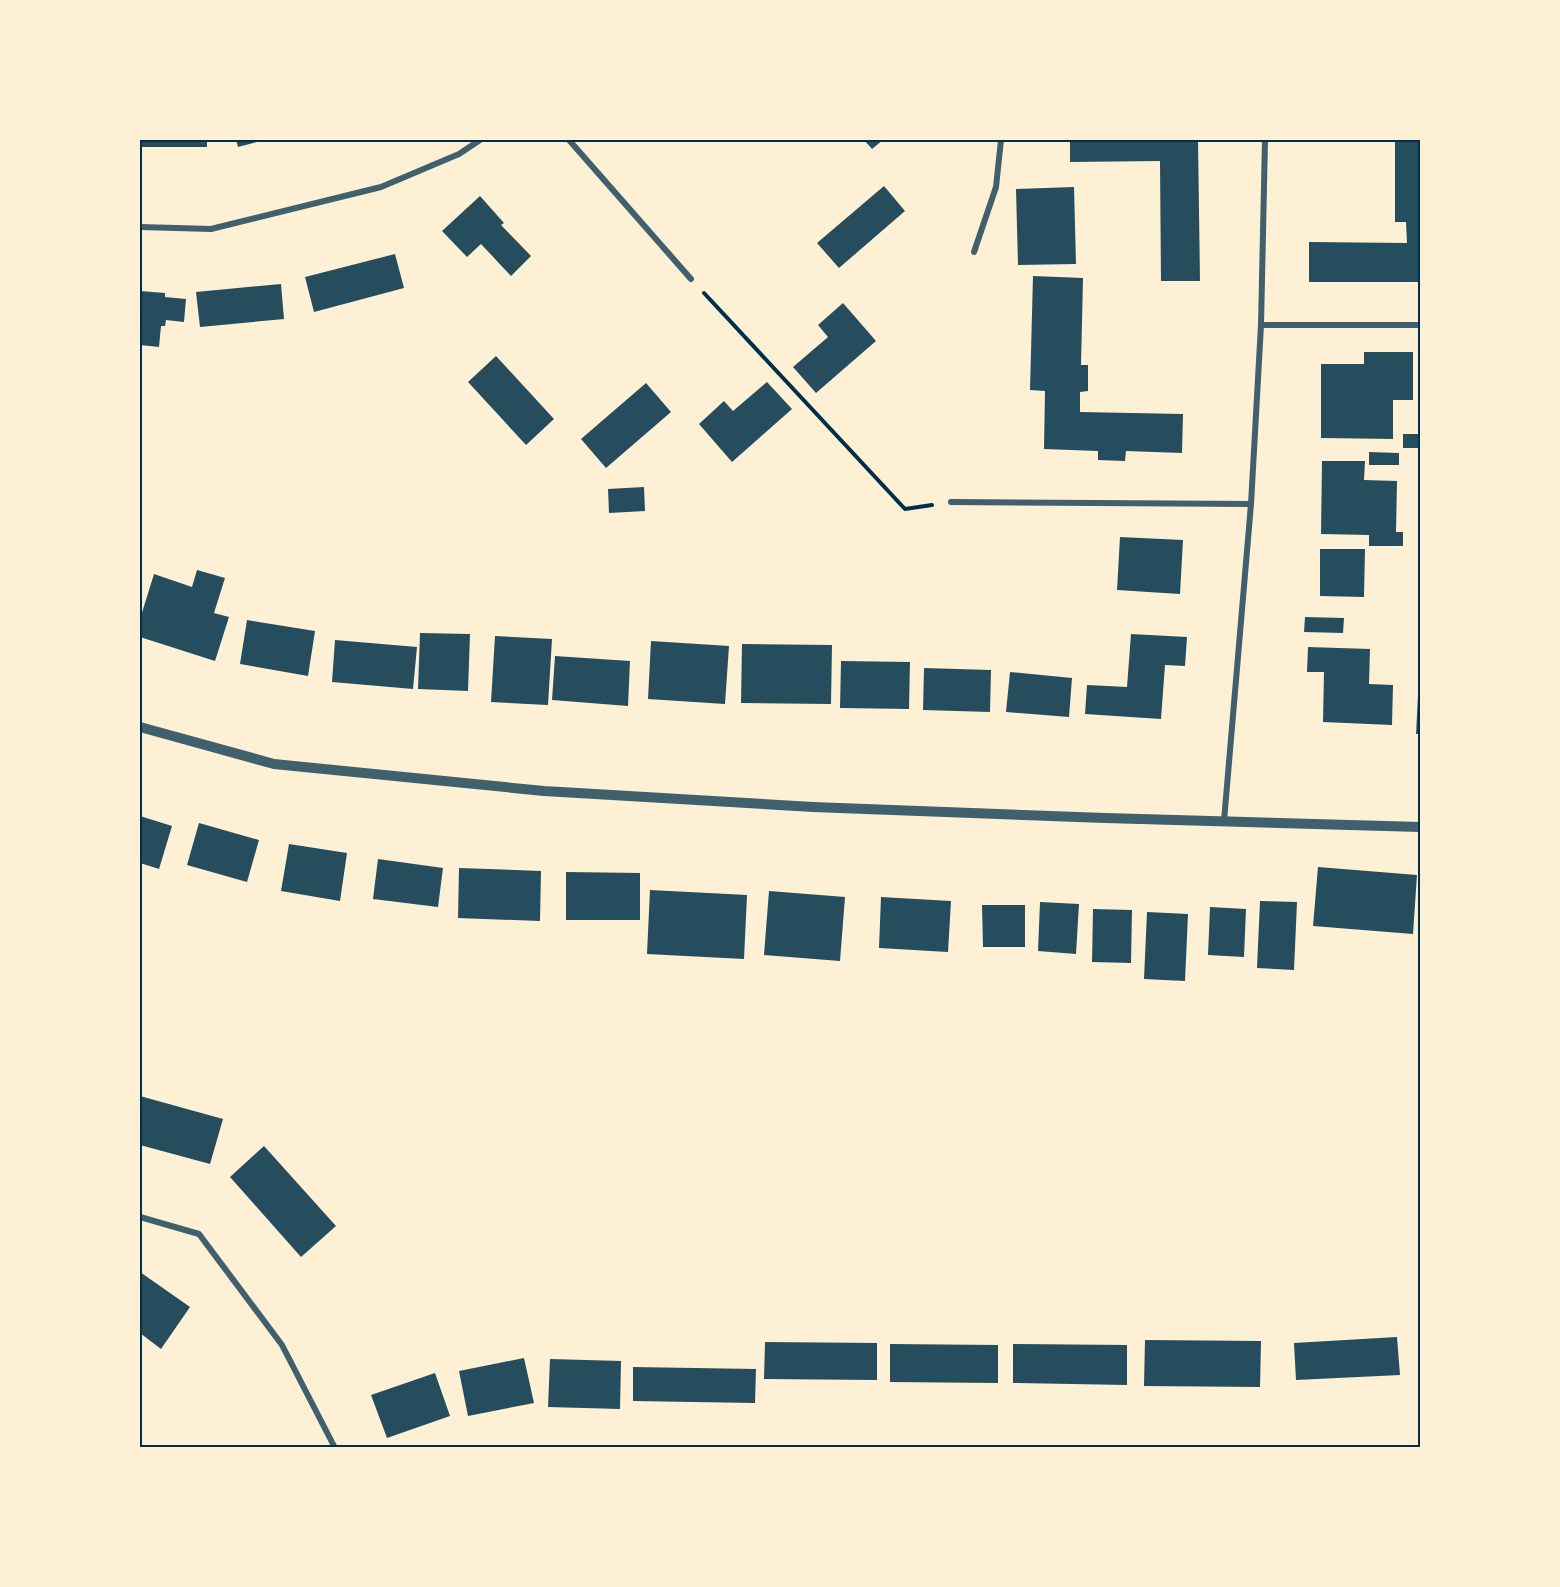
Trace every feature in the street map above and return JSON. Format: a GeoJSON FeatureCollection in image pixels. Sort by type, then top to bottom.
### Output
{"type":"FeatureCollection","features":[{"type":"Feature","properties":{"kind":"street"},"geometry":{"type":"LineString","coordinates":[[140,227],[211,229],[381,187],[459,154],[480,140]]}},
{"type":"Feature","properties":{"kind":"street"},"geometry":{"type":"LineString","coordinates":[[569,140],[691,279]]}},
{"type":"Feature","properties":{"kind":"street"},"geometry":{"type":"LineString","coordinates":[[974,252],[996,187],[1001,140]]}},
{"type":"Feature","properties":{"kind":"street"},"geometry":{"type":"LineString","coordinates":[[1224,821],[1251,504],[1261,325],[1265,140]]}},
{"type":"Feature","properties":{"kind":"street"},"geometry":{"type":"LineString","coordinates":[[1261,325],[1420,325]]}},
{"type":"Feature","properties":{"kind":"street"},"geometry":{"type":"LineString","coordinates":[[951,502],[1251,504]]}},
{"type":"Feature","properties":{"kind":"street"},"geometry":{"type":"LineString","coordinates":[[140,727],[274,764],[544,791],[813,807],[1420,827]]}},
{"type":"Feature","properties":{"kind":"street"},"geometry":{"type":"LineString","coordinates":[[140,1217],[199,1234],[282,1345],[335,1448]]}},
{"type":"Feature","properties":{"kind":"path"},"geometry":{"type":"LineString","coordinates":[[691,279],[905,509],[951,502]]}},
{"type":"Feature","properties":{"kind":"building"},"geometry":{"type":"Polygon","coordinates":[[[140,140],[207,140],[207,147],[140,147],[140,140]]]}},
{"type":"Feature","properties":{"kind":"building"},"geometry":{"type":"Polygon","coordinates":[[[236,140],[265,140],[238,147],[236,140]]]}},
{"type":"Feature","properties":{"kind":"building"},"geometry":{"type":"Polygon","coordinates":[[[864,140],[883,140],[872,149],[864,140]]]}},
{"type":"Feature","properties":{"kind":"building"},"geometry":{"type":"Polygon","coordinates":[[[1070,140],[1198,140],[1200,281],[1161,281],[1160,161],[1070,162],[1070,140]]]}},
{"type":"Feature","properties":{"kind":"building"},"geometry":{"type":"Polygon","coordinates":[[[1395,140],[1420,140],[1420,282],[1309,282],[1309,242],[1407,243],[1406,222],[1395,222],[1395,140]]]}},
{"type":"Feature","properties":{"kind":"building"},"geometry":{"type":"Polygon","coordinates":[[[884,186],[905,211],[839,268],[817,243],[884,186]]]}},
{"type":"Feature","properties":{"kind":"building"},"geometry":{"type":"Polygon","coordinates":[[[1074,187],[1076,264],[1018,265],[1016,189],[1074,187]]]}},
{"type":"Feature","properties":{"kind":"building"},"geometry":{"type":"Polygon","coordinates":[[[480,196],[504,223],[501,225],[531,256],[511,276],[481,244],[467,257],[442,231],[480,196]]]}},
{"type":"Feature","properties":{"kind":"building"},"geometry":{"type":"Polygon","coordinates":[[[395,254],[404,288],[314,312],[305,277],[395,254]]]}},
{"type":"Feature","properties":{"kind":"building"},"geometry":{"type":"Polygon","coordinates":[[[1033,276],[1083,278],[1081,365],[1088,365],[1088,391],[1080,392],[1080,412],[1183,414],[1182,453],[1126,451],[1125,461],[1098,460],[1098,451],[1044,449],[1045,391],[1030,390],[1033,276]]]}},
{"type":"Feature","properties":{"kind":"building"},"geometry":{"type":"Polygon","coordinates":[[[281,284],[284,319],[200,327],[196,292],[281,284]]]}},
{"type":"Feature","properties":{"kind":"building"},"geometry":{"type":"Polygon","coordinates":[[[140,291],[165,293],[165,297],[186,299],[184,322],[166,320],[165,326],[161,326],[159,347],[140,345],[140,291]]]}},
{"type":"Feature","properties":{"kind":"building"},"geometry":{"type":"Polygon","coordinates":[[[843,303],[876,341],[816,393],[793,367],[828,337],[818,325],[843,303]]]}},
{"type":"Feature","properties":{"kind":"building"},"geometry":{"type":"Polygon","coordinates":[[[1364,352],[1413,352],[1413,400],[1393,400],[1393,439],[1321,438],[1321,364],[1364,364],[1364,352]]]}},
{"type":"Feature","properties":{"kind":"building"},"geometry":{"type":"Polygon","coordinates":[[[496,356],[554,419],[526,445],[468,382],[496,356]]]}},
{"type":"Feature","properties":{"kind":"building"},"geometry":{"type":"Polygon","coordinates":[[[767,382],[792,409],[732,462],[699,424],[724,401],[733,411],[767,382]]]}},
{"type":"Feature","properties":{"kind":"building"},"geometry":{"type":"Polygon","coordinates":[[[646,383],[671,412],[606,468],[581,439],[646,383]]]}},
{"type":"Feature","properties":{"kind":"building"},"geometry":{"type":"Polygon","coordinates":[[[1403,434],[1420,434],[1420,448],[1403,448],[1403,434]]]}},
{"type":"Feature","properties":{"kind":"building"},"geometry":{"type":"Polygon","coordinates":[[[1369,452],[1399,453],[1399,465],[1369,465],[1369,452]]]}},
{"type":"Feature","properties":{"kind":"building"},"geometry":{"type":"Polygon","coordinates":[[[1322,461],[1365,461],[1364,480],[1397,481],[1396,532],[1403,532],[1403,546],[1369,546],[1369,535],[1321,534],[1322,461]]]}},
{"type":"Feature","properties":{"kind":"building"},"geometry":{"type":"Polygon","coordinates":[[[644,487],[645,511],[609,513],[608,489],[644,487]]]}},
{"type":"Feature","properties":{"kind":"building"},"geometry":{"type":"Polygon","coordinates":[[[1120,537],[1183,540],[1180,594],[1117,590],[1120,537]]]}},
{"type":"Feature","properties":{"kind":"building"},"geometry":{"type":"Polygon","coordinates":[[[1320,549],[1365,549],[1364,597],[1320,596],[1320,549]]]}},
{"type":"Feature","properties":{"kind":"building"},"geometry":{"type":"Polygon","coordinates":[[[197,570],[225,578],[214,613],[229,617],[215,661],[140,637],[140,619],[154,574],[192,587],[197,570]]]}},
{"type":"Feature","properties":{"kind":"building"},"geometry":{"type":"Polygon","coordinates":[[[1305,617],[1344,618],[1343,633],[1304,632],[1305,617]]]}},
{"type":"Feature","properties":{"kind":"building"},"geometry":{"type":"Polygon","coordinates":[[[247,620],[315,631],[308,676],[240,664],[247,620]]]}},
{"type":"Feature","properties":{"kind":"building"},"geometry":{"type":"Polygon","coordinates":[[[420,633],[470,634],[468,691],[418,689],[420,633]]]}},
{"type":"Feature","properties":{"kind":"building"},"geometry":{"type":"Polygon","coordinates":[[[1131,634],[1187,637],[1185,666],[1165,665],[1161,719],[1085,714],[1087,685],[1127,687],[1131,634]]]}},
{"type":"Feature","properties":{"kind":"building"},"geometry":{"type":"Polygon","coordinates":[[[495,636],[552,639],[548,705],[491,702],[495,636]]]}},
{"type":"Feature","properties":{"kind":"building"},"geometry":{"type":"Polygon","coordinates":[[[335,640],[417,647],[413,689],[332,682],[335,640]]]}},
{"type":"Feature","properties":{"kind":"building"},"geometry":{"type":"Polygon","coordinates":[[[651,641],[729,646],[725,704],[648,699],[651,641]]]}},
{"type":"Feature","properties":{"kind":"building"},"geometry":{"type":"Polygon","coordinates":[[[742,644],[832,645],[831,704],[741,703],[742,644]]]}},
{"type":"Feature","properties":{"kind":"building"},"geometry":{"type":"Polygon","coordinates":[[[1308,647],[1370,649],[1369,684],[1393,685],[1392,725],[1323,722],[1324,672],[1307,672],[1308,647]]]}},
{"type":"Feature","properties":{"kind":"building"},"geometry":{"type":"Polygon","coordinates":[[[555,656],[630,661],[628,706],[552,700],[555,656]]]}},
{"type":"Feature","properties":{"kind":"building"},"geometry":{"type":"Polygon","coordinates":[[[841,661],[910,662],[909,709],[840,708],[841,661]]]}},
{"type":"Feature","properties":{"kind":"building"},"geometry":{"type":"Polygon","coordinates":[[[924,668],[991,670],[990,712],[923,710],[924,668]]]}},
{"type":"Feature","properties":{"kind":"building"},"geometry":{"type":"Polygon","coordinates":[[[1010,672],[1072,678],[1069,717],[1006,712],[1010,672]]]}},
{"type":"Feature","properties":{"kind":"building"},"geometry":{"type":"Polygon","coordinates":[[[1418,695],[1420,695],[1420,734],[1416,734],[1418,695]]]}},
{"type":"Feature","properties":{"kind":"building"},"geometry":{"type":"Polygon","coordinates":[[[140,816],[172,826],[159,869],[140,863],[140,816]]]}},
{"type":"Feature","properties":{"kind":"building"},"geometry":{"type":"Polygon","coordinates":[[[199,823],[259,840],[247,882],[187,865],[199,823]]]}},
{"type":"Feature","properties":{"kind":"building"},"geometry":{"type":"Polygon","coordinates":[[[289,844],[347,853],[340,901],[281,891],[289,844]]]}},
{"type":"Feature","properties":{"kind":"building"},"geometry":{"type":"Polygon","coordinates":[[[378,859],[443,868],[438,907],[373,899],[378,859]]]}},
{"type":"Feature","properties":{"kind":"building"},"geometry":{"type":"Polygon","coordinates":[[[1318,867],[1417,875],[1413,934],[1313,926],[1318,867]]]}},
{"type":"Feature","properties":{"kind":"building"},"geometry":{"type":"Polygon","coordinates":[[[459,868],[541,871],[540,921],[458,918],[459,868]]]}},
{"type":"Feature","properties":{"kind":"building"},"geometry":{"type":"Polygon","coordinates":[[[566,872],[640,873],[640,920],[566,920],[566,872]]]}},
{"type":"Feature","properties":{"kind":"building"},"geometry":{"type":"Polygon","coordinates":[[[650,890],[747,895],[744,959],[647,954],[650,890]]]}},
{"type":"Feature","properties":{"kind":"building"},"geometry":{"type":"Polygon","coordinates":[[[769,891],[845,897],[840,961],[764,955],[769,891]]]}},
{"type":"Feature","properties":{"kind":"building"},"geometry":{"type":"Polygon","coordinates":[[[881,897],[951,901],[948,952],[879,948],[881,897]]]}},
{"type":"Feature","properties":{"kind":"building"},"geometry":{"type":"Polygon","coordinates":[[[1260,901],[1297,902],[1294,970],[1257,968],[1260,901]]]}},
{"type":"Feature","properties":{"kind":"building"},"geometry":{"type":"Polygon","coordinates":[[[1040,902],[1079,904],[1076,954],[1038,951],[1040,902]]]}},
{"type":"Feature","properties":{"kind":"building"},"geometry":{"type":"Polygon","coordinates":[[[982,905],[1025,905],[1025,947],[983,947],[982,905]]]}},
{"type":"Feature","properties":{"kind":"building"},"geometry":{"type":"Polygon","coordinates":[[[1210,907],[1246,909],[1244,957],[1208,955],[1210,907]]]}},
{"type":"Feature","properties":{"kind":"building"},"geometry":{"type":"Polygon","coordinates":[[[1093,909],[1132,910],[1131,963],[1092,962],[1093,909]]]}},
{"type":"Feature","properties":{"kind":"building"},"geometry":{"type":"Polygon","coordinates":[[[1147,912],[1188,914],[1185,981],[1144,979],[1147,912]]]}},
{"type":"Feature","properties":{"kind":"building"},"geometry":{"type":"Polygon","coordinates":[[[140,1096],[223,1119],[210,1164],[140,1145],[140,1096]]]}},
{"type":"Feature","properties":{"kind":"building"},"geometry":{"type":"Polygon","coordinates":[[[264,1146],[336,1226],[301,1257],[230,1177],[264,1146]]]}},
{"type":"Feature","properties":{"kind":"building"},"geometry":{"type":"Polygon","coordinates":[[[140,1272],[190,1307],[161,1349],[140,1333],[140,1272]]]}},
{"type":"Feature","properties":{"kind":"building"},"geometry":{"type":"Polygon","coordinates":[[[1397,1337],[1400,1375],[1296,1380],[1294,1343],[1397,1337]]]}},
{"type":"Feature","properties":{"kind":"building"},"geometry":{"type":"Polygon","coordinates":[[[1145,1340],[1261,1341],[1260,1387],[1144,1386],[1145,1340]]]}},
{"type":"Feature","properties":{"kind":"building"},"geometry":{"type":"Polygon","coordinates":[[[765,1342],[877,1343],[877,1380],[764,1379],[765,1342]]]}},
{"type":"Feature","properties":{"kind":"building"},"geometry":{"type":"Polygon","coordinates":[[[890,1344],[998,1345],[998,1383],[890,1382],[890,1344]]]}},
{"type":"Feature","properties":{"kind":"building"},"geometry":{"type":"Polygon","coordinates":[[[1013,1344],[1127,1345],[1127,1385],[1013,1383],[1013,1344]]]}},
{"type":"Feature","properties":{"kind":"building"},"geometry":{"type":"Polygon","coordinates":[[[524,1358],[534,1403],[468,1416],[459,1371],[524,1358]]]}},
{"type":"Feature","properties":{"kind":"building"},"geometry":{"type":"Polygon","coordinates":[[[550,1359],[621,1361],[620,1409],[548,1407],[550,1359]]]}},
{"type":"Feature","properties":{"kind":"building"},"geometry":{"type":"Polygon","coordinates":[[[633,1367],[756,1369],[755,1403],[633,1401],[633,1367]]]}},
{"type":"Feature","properties":{"kind":"building"},"geometry":{"type":"Polygon","coordinates":[[[435,1373],[450,1416],[387,1438],[371,1395],[435,1373]]]}}]}
